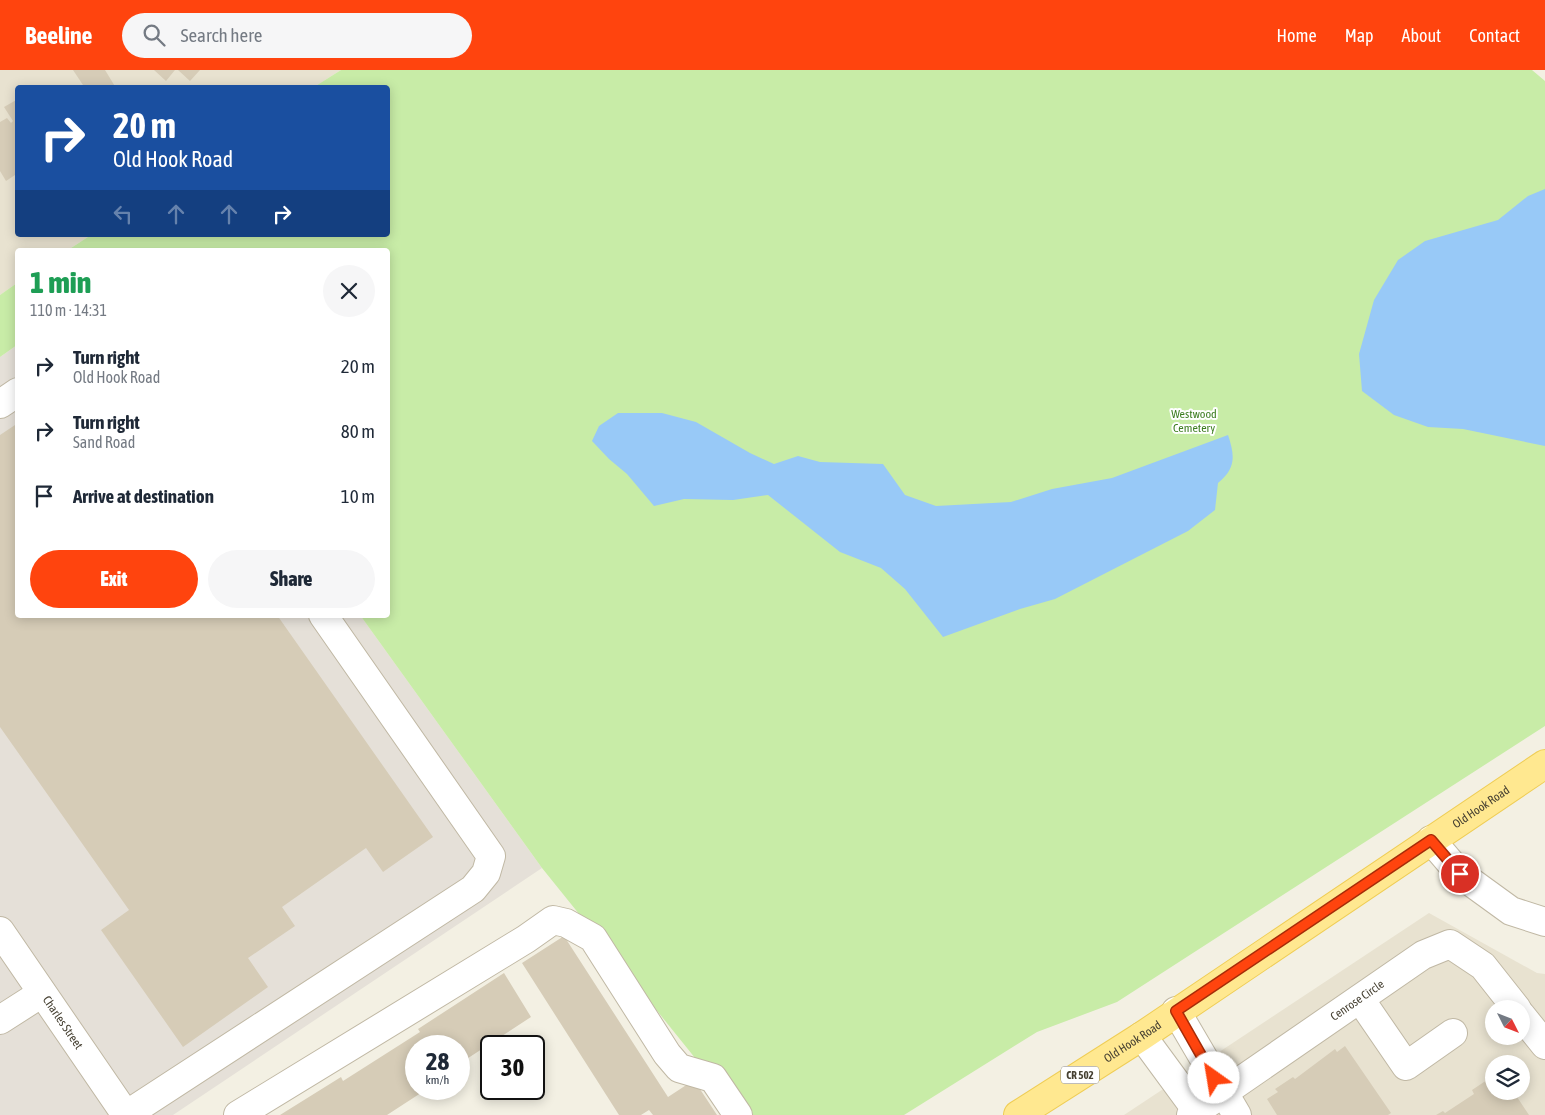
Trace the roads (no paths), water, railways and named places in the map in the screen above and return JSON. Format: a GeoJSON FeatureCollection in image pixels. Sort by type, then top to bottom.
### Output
{"type":"FeatureCollection","features":[{"type":"Feature","properties":{"kind":"main road","name":"Old Hook Road"},"geometry":{"type":"LineString","coordinates":[[1018,1115],[1142,1036],[1176,1011],[1545,764]]}},
{"type":"Feature","properties":{"kind":"street"},"geometry":{"type":"LineString","coordinates":[[0,404],[15,394]]}},
{"type":"Feature","properties":{"kind":"street"},"geometry":{"type":"LineString","coordinates":[[126,1115],[473,889],[486,873],[491,856],[325,618]]}},
{"type":"Feature","properties":{"kind":"street"},"geometry":{"type":"LineString","coordinates":[[1431,840],[1460,874],[1504,906],[1511,911],[1545,922]]}},
{"type":"Feature","properties":{"kind":"street"},"geometry":{"type":"LineString","coordinates":[[238,1115],[553,920],[566,923],[593,938],[667,1054],[679,1068],[713,1078],[738,1115]]}},
{"type":"Feature","properties":{"kind":"street","name":"Charles Street"},"geometry":{"type":"LineString","coordinates":[[0,931],[126,1115]]}},
{"type":"Feature","properties":{"kind":"street","name":"Cenrose Circle"},"geometry":{"type":"LineString","coordinates":[[1196,1114],[1230,1104],[1360,999],[1424,955],[1450,944],[1484,966],[1510,1000]]}},
{"type":"Feature","properties":{"kind":"street"},"geometry":{"type":"LineString","coordinates":[[0,1020],[42,993]]}},
{"type":"Feature","properties":{"kind":"street"},"geometry":{"type":"LineString","coordinates":[[1360,999],[1406,1066],[1452,1034]]}},
{"type":"Feature","properties":{"kind":"street"},"geometry":{"type":"LineString","coordinates":[[1176,1011],[1230,1104]]}},
{"type":"Feature","properties":{"kind":"street"},"geometry":{"type":"LineString","coordinates":[[1530,1026],[1545,1045]]}},
{"type":"Feature","properties":{"kind":"street"},"geometry":{"type":"LineString","coordinates":[[1142,1036],[1196,1114]]}},
{"type":"Feature","properties":{"kind":"water"},"geometry":{"type":"Polygon","coordinates":[[[1545,189],[1545,446],[1463,429],[1428,427],[1394,415],[1362,391],[1359,354],[1374,300],[1398,260],[1425,241],[1498,220],[1528,196],[1545,189]]]}},
{"type":"Feature","properties":{"kind":"water"},"geometry":{"type":"Polygon","coordinates":[[[618,413],[662,413],[696,422],[750,453],[774,464],[798,456],[820,462],[883,464],[905,495],[936,506],[1011,502],[1052,489],[1112,478],[1228,435],[1233,455],[1231,467],[1218,483],[1215,510],[1188,531],[1055,599],[1020,609],[943,637],[905,589],[881,568],[840,552],[768,495],[733,500],[684,499],[654,506],[627,474],[592,441],[599,426],[618,413]]]}},
{"type":"Feature","properties":{"kind":"park label","name":"Westwood Cemetery"},"geometry":{"type":"Point","coordinates":[1194,421]}}]}
